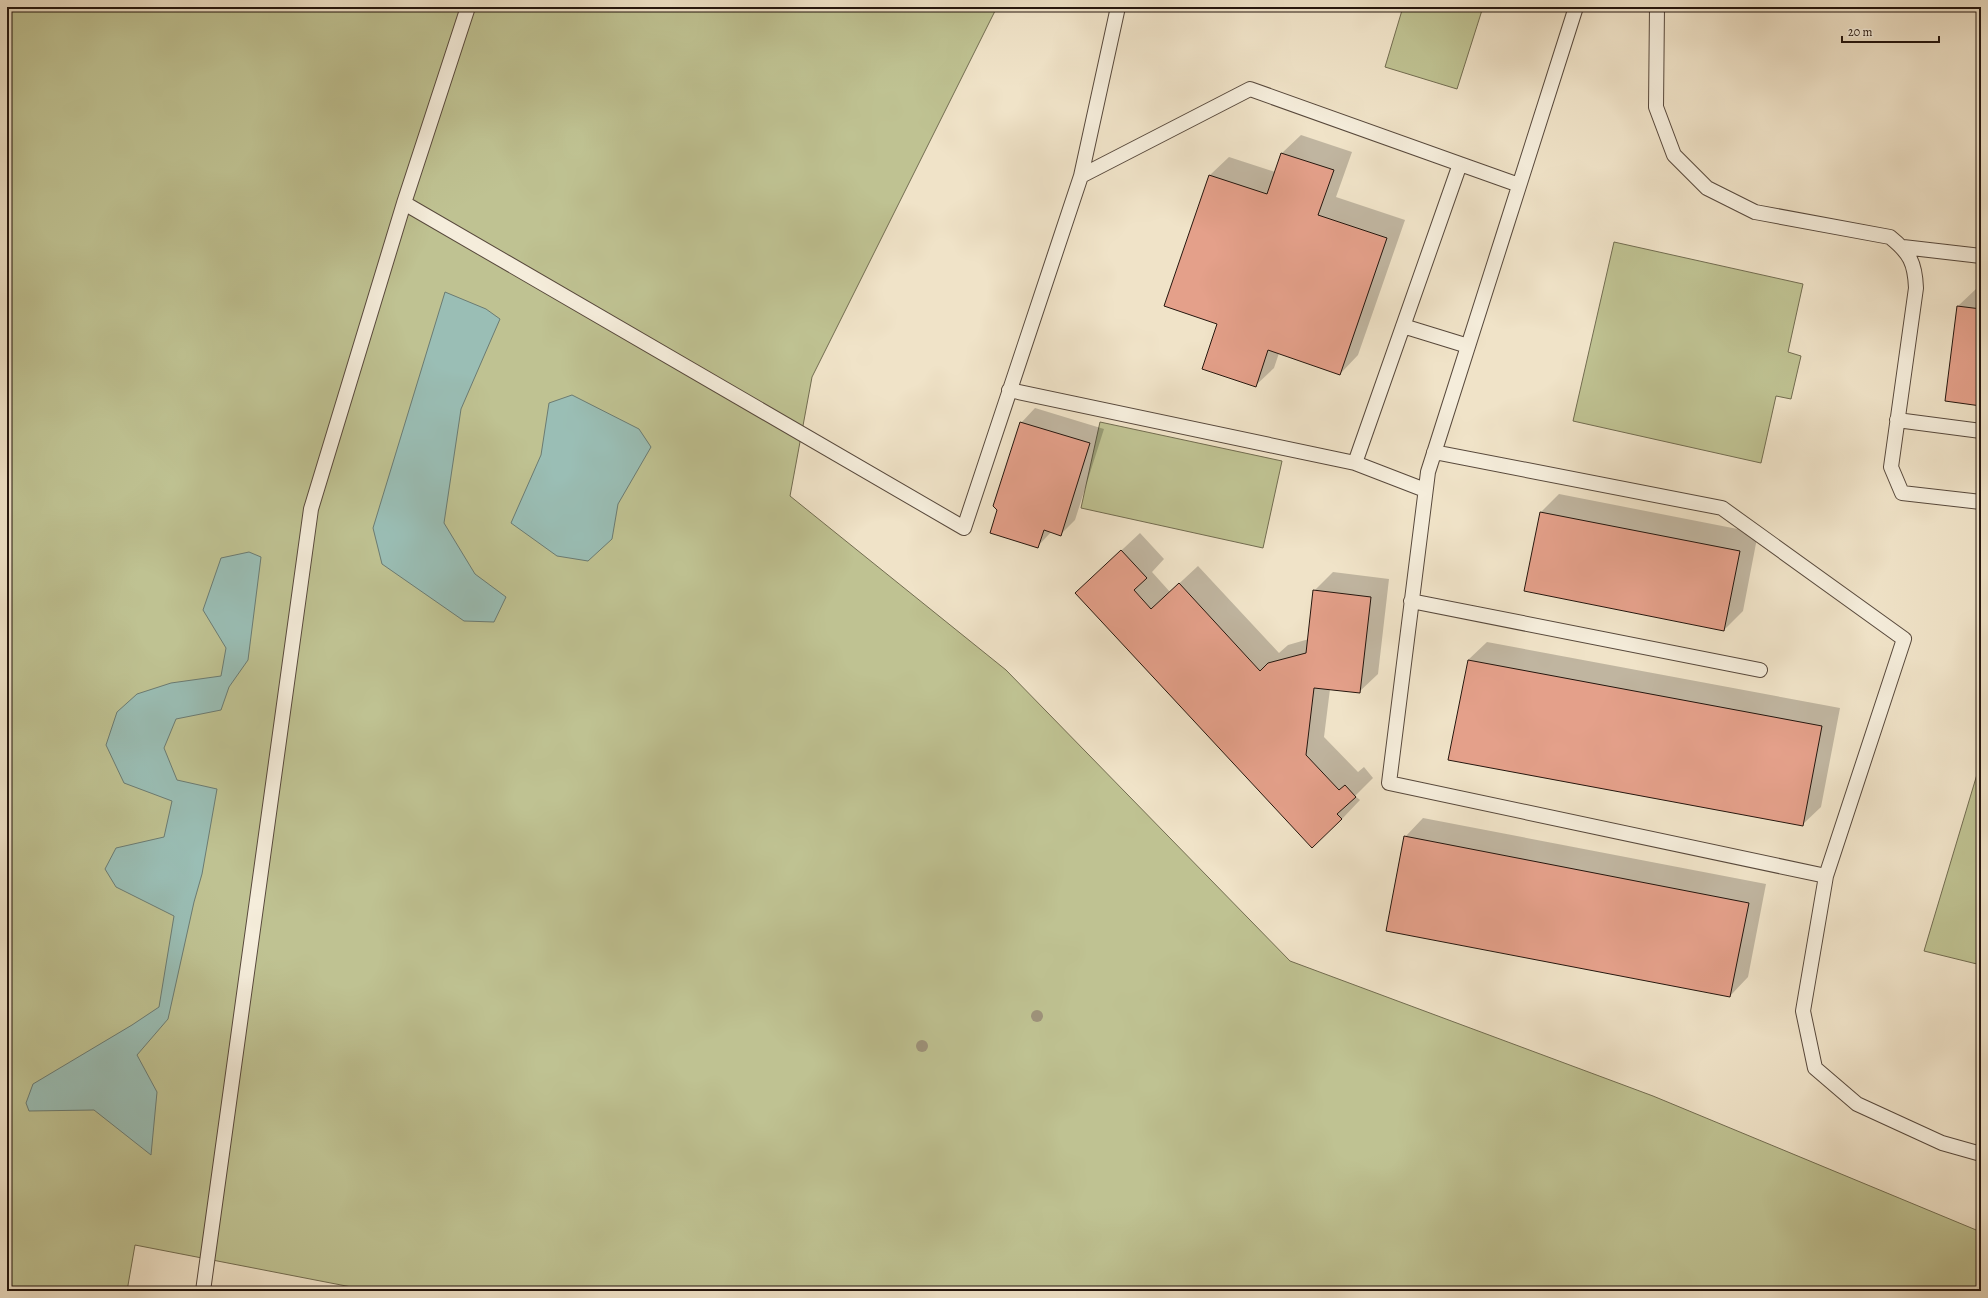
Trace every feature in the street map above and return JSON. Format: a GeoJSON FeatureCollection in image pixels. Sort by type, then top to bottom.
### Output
{"type":"FeatureCollection","features":[{"type":"Feature","properties":{"kind":"lane"},"geometry":{"type":"LineString","coordinates":[[203,1291],[311,509],[404,203],[468,7]]}},
{"type":"Feature","properties":{"kind":"lane"},"geometry":{"type":"LineString","coordinates":[[404,203],[964,528],[1081,176],[1118,7]]}},
{"type":"Feature","properties":{"kind":"lane"},"geometry":{"type":"LineString","coordinates":[[1576,7],[1428,472],[1389,783],[1826,876]]}},
{"type":"Feature","properties":{"kind":"lane"},"geometry":{"type":"LineString","coordinates":[[1657,7],[1656,107],[1674,155],[1707,188],[1755,212],[1890,237],[1903,247],[1915,269],[1916,288],[1891,467],[1902,493],[1981,502]]}},
{"type":"Feature","properties":{"kind":"lane"},"geometry":{"type":"LineString","coordinates":[[1081,176],[1250,89],[1519,185]]}},
{"type":"Feature","properties":{"kind":"lane"},"geometry":{"type":"LineString","coordinates":[[1355,463],[1460,164]]}},
{"type":"Feature","properties":{"kind":"lane"},"geometry":{"type":"LineString","coordinates":[[1903,247],[1981,256]]}},
{"type":"Feature","properties":{"kind":"lane"},"geometry":{"type":"LineString","coordinates":[[1403,326],[1468,346]]}},
{"type":"Feature","properties":{"kind":"lane"},"geometry":{"type":"LineString","coordinates":[[1010,390],[1355,463],[1425,490]]}},
{"type":"Feature","properties":{"kind":"lane"},"geometry":{"type":"LineString","coordinates":[[1897,420],[1981,431]]}},
{"type":"Feature","properties":{"kind":"lane"},"geometry":{"type":"LineString","coordinates":[[1434,452],[1722,508],[1904,639],[1826,876],[1803,1011],[1815,1068],[1857,1104],[1942,1142],[1981,1154]]}},
{"type":"Feature","properties":{"kind":"lane"},"geometry":{"type":"LineString","coordinates":[[1412,601],[1760,670]]}},
{"type":"Feature","properties":{"kind":"green space"},"geometry":{"type":"Polygon","coordinates":[[[7,7],[997,7],[812,377],[790,496],[1006,670],[1290,961],[1653,1096],[1981,1232],[1981,1291],[372,1291],[135,1245],[127,1291],[7,1291],[7,7]]]}},
{"type":"Feature","properties":{"kind":"green space"},"geometry":{"type":"Polygon","coordinates":[[[1403,7],[1483,7],[1457,89],[1385,67],[1403,7]]]}},
{"type":"Feature","properties":{"kind":"green space"},"geometry":{"type":"Polygon","coordinates":[[[1614,242],[1803,284],[1788,352],[1801,356],[1791,399],[1776,396],[1761,463],[1573,421],[1614,242]]]}},
{"type":"Feature","properties":{"kind":"green space"},"geometry":{"type":"Polygon","coordinates":[[[1100,422],[1282,461],[1263,548],[1081,508],[1100,422]]]}},
{"type":"Feature","properties":{"kind":"green space"},"geometry":{"type":"Polygon","coordinates":[[[1981,761],[1981,965],[1924,951],[1981,761]]]}},
{"type":"Feature","properties":{"kind":"water"},"geometry":{"type":"Polygon","coordinates":[[[445,292],[486,309],[500,319],[461,409],[444,523],[475,574],[506,597],[494,622],[464,621],[382,564],[373,528],[445,292]]]}},
{"type":"Feature","properties":{"kind":"water"},"geometry":{"type":"Polygon","coordinates":[[[572,395],[639,429],[651,447],[618,504],[612,539],[588,561],[557,556],[511,523],[541,455],[549,403],[572,395]]]}},
{"type":"Feature","properties":{"kind":"water"},"geometry":{"type":"Polygon","coordinates":[[[249,552],[261,557],[248,660],[229,687],[221,710],[176,719],[164,748],[177,780],[217,789],[202,874],[194,902],[168,1019],[137,1055],[157,1092],[151,1155],[94,1110],[29,1111],[26,1103],[33,1084],[132,1025],[159,1007],[174,916],[116,887],[105,869],[116,848],[164,837],[172,801],[124,783],[106,745],[117,712],[137,694],[171,683],[221,676],[226,648],[203,610],[221,558],[249,552]]]}},
{"type":"Feature","properties":{"kind":"building"},"geometry":{"type":"Polygon","coordinates":[[[1281,153],[1334,170],[1318,215],[1387,238],[1340,375],[1268,350],[1256,387],[1202,369],[1217,324],[1164,306],[1209,175],[1267,194],[1281,153]]]}},
{"type":"Feature","properties":{"kind":"building"},"geometry":{"type":"Polygon","coordinates":[[[1957,306],[1981,309],[1981,406],[1945,401],[1957,306]]]}},
{"type":"Feature","properties":{"kind":"building"},"geometry":{"type":"Polygon","coordinates":[[[1020,422],[1090,443],[1061,536],[1044,530],[1038,548],[990,533],[997,510],[993,506],[1020,422]]]}},
{"type":"Feature","properties":{"kind":"building"},"geometry":{"type":"Polygon","coordinates":[[[1540,512],[1740,551],[1724,631],[1524,591],[1540,512]]]}},
{"type":"Feature","properties":{"kind":"building"},"geometry":{"type":"Polygon","coordinates":[[[1121,550],[1147,578],[1134,590],[1151,609],[1179,583],[1260,671],[1268,663],[1306,653],[1313,590],[1371,597],[1360,693],[1314,688],[1306,755],[1339,790],[1345,785],[1356,797],[1337,814],[1342,819],[1312,848],[1075,593],[1121,550]]]}},
{"type":"Feature","properties":{"kind":"building"},"geometry":{"type":"Polygon","coordinates":[[[1468,660],[1822,726],[1803,826],[1448,760],[1468,660]]]}},
{"type":"Feature","properties":{"kind":"building"},"geometry":{"type":"Polygon","coordinates":[[[1404,836],[1749,903],[1730,997],[1386,931],[1404,836]]]}}]}
